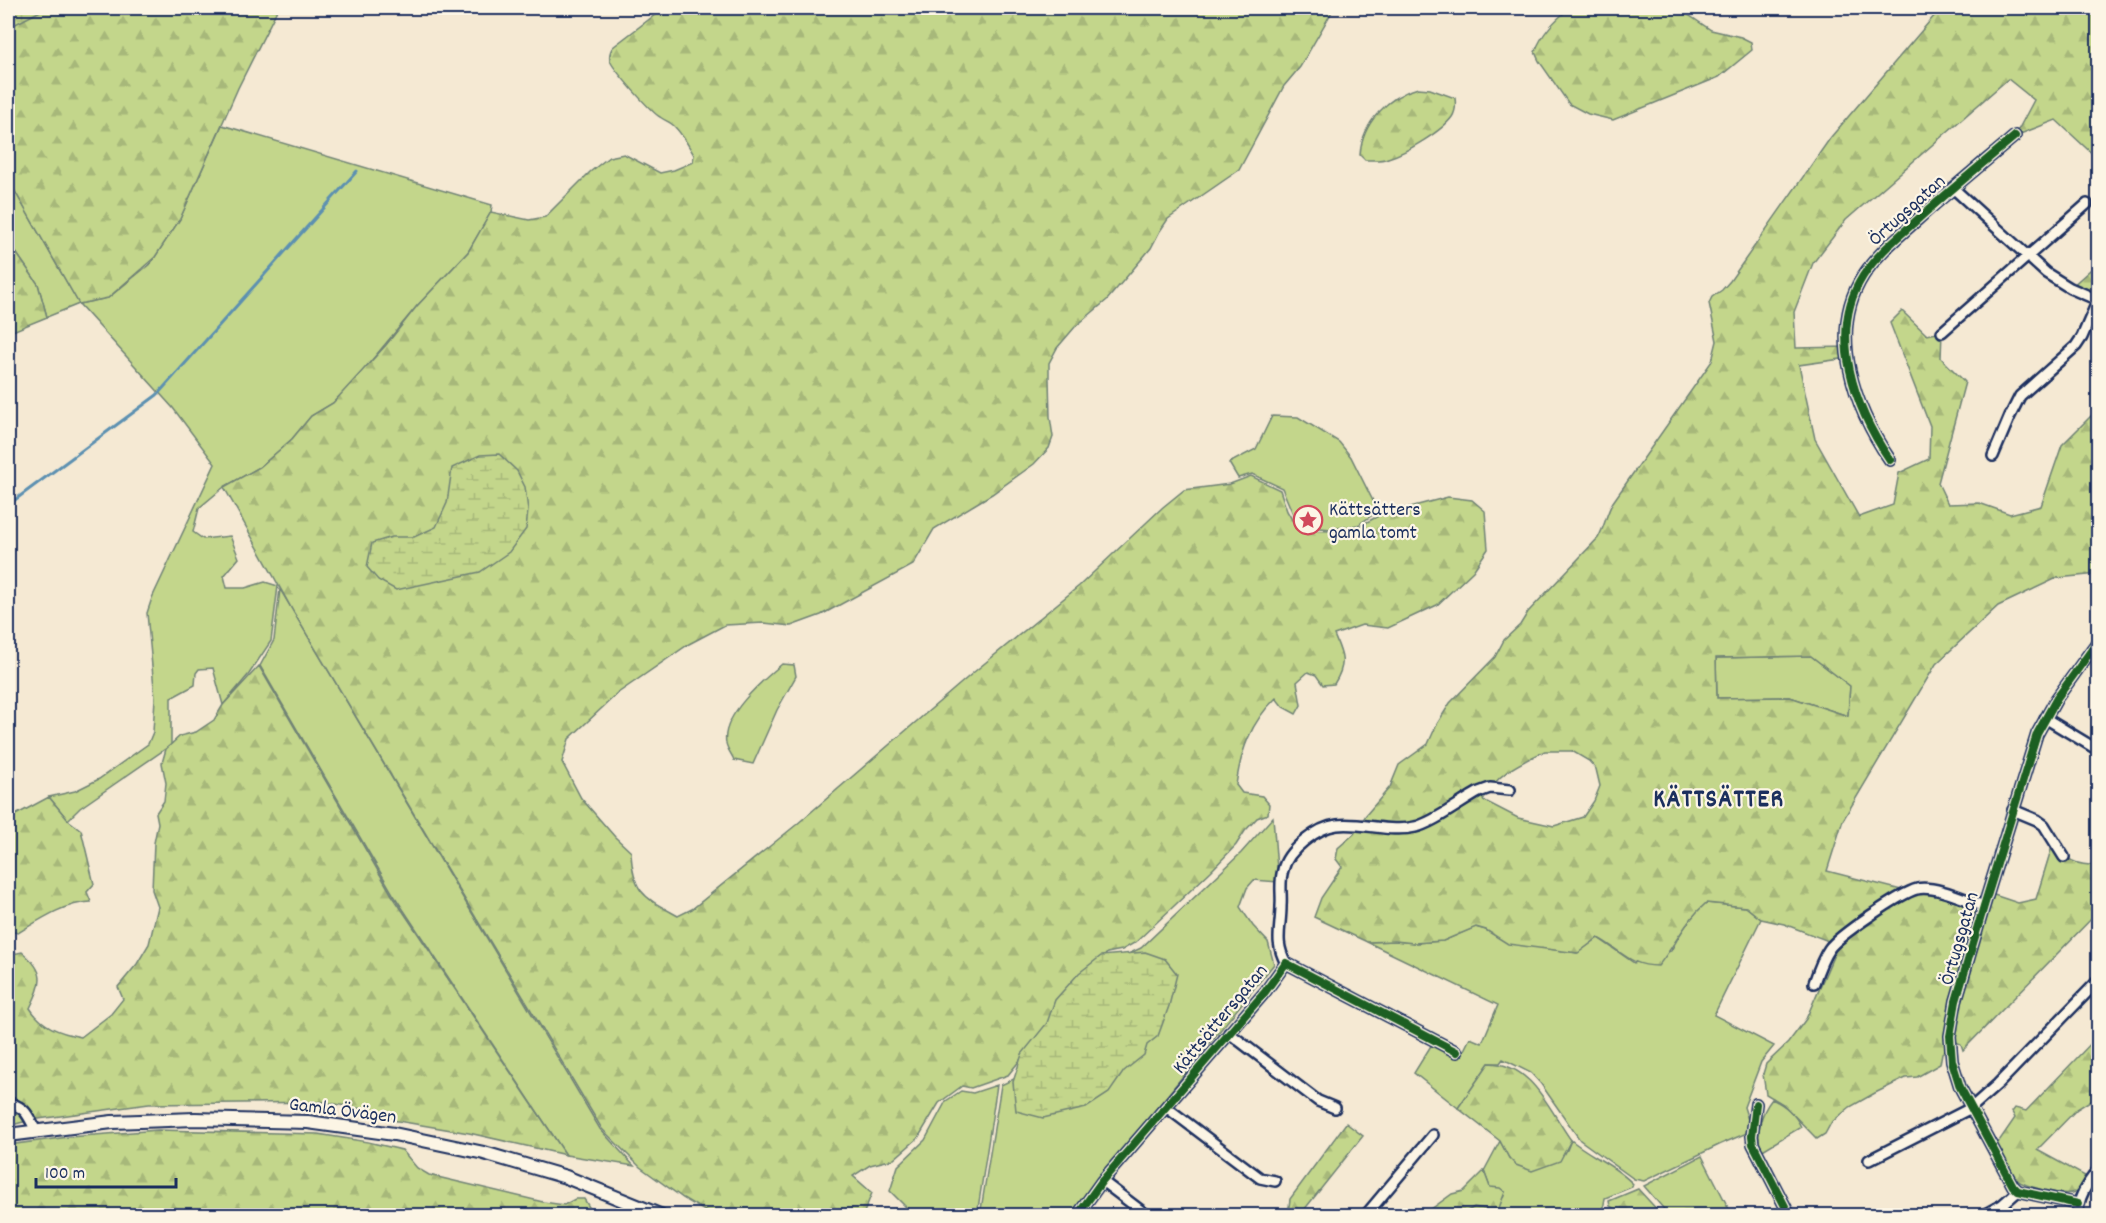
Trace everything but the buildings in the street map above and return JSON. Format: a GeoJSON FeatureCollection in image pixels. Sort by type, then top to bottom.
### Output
{"type":"FeatureCollection","features":[{"type":"Feature","properties":{"kind":"main road","name":"Gamla Övägen"},"geometry":{"type":"LineString","coordinates":[[8,1135],[112,1122],[236,1119],[308,1122],[386,1132],[484,1153],[566,1177],[662,1215]]}},
{"type":"Feature","properties":{"kind":"street","name":"Örtugsgatan"},"geometry":{"type":"LineString","coordinates":[[1890,460],[1869,425],[1853,379],[1845,329],[1850,307],[1862,278],[1876,258],[1953,188],[2015,136]]}},
{"type":"Feature","properties":{"kind":"street","name":"Örtugsgatan"},"geometry":{"type":"LineString","coordinates":[[1953,188],[2046,273],[2070,288],[2098,300],[2076,346],[2020,396],[1993,456]]}},
{"type":"Feature","properties":{"kind":"street"},"geometry":{"type":"LineString","coordinates":[[1942,332],[2025,256],[2087,204]]}},
{"type":"Feature","properties":{"kind":"street","name":"Örtugsgatan"},"geometry":{"type":"LineString","coordinates":[[2018,1191],[2008,1179],[1954,1071],[1950,1036],[1956,1000],[2037,734],[2057,698],[2098,641]]}},
{"type":"Feature","properties":{"kind":"street"},"geometry":{"type":"LineString","coordinates":[[2045,718],[2098,750]]}},
{"type":"Feature","properties":{"kind":"street","name":"Kättsättersgatan"},"geometry":{"type":"LineString","coordinates":[[1457,1052],[1286,963],[1280,952],[1277,936],[1281,924],[1280,891],[1283,867],[1295,850],[1322,829],[1337,825],[1415,827],[1479,792],[1490,788],[1510,790]]}},
{"type":"Feature","properties":{"kind":"street"},"geometry":{"type":"LineString","coordinates":[[2013,810],[2044,825],[2064,857]]}},
{"type":"Feature","properties":{"kind":"street","name":"Örtugsgatan"},"geometry":{"type":"LineString","coordinates":[[1814,982],[1829,948],[1838,939],[1897,898],[1916,889],[1933,890],[1984,906]]}},
{"type":"Feature","properties":{"kind":"street","name":"Kättsättersgatan"},"geometry":{"type":"LineString","coordinates":[[1077,1215],[1102,1181],[1230,1033],[1286,963]]}},
{"type":"Feature","properties":{"kind":"street"},"geometry":{"type":"LineString","coordinates":[[1869,1160],[1971,1108],[1998,1084],[2098,981]]}},
{"type":"Feature","properties":{"kind":"street","name":"Kättsättersgatan"},"geometry":{"type":"LineString","coordinates":[[1230,1033],[1318,1101],[1335,1108]]}},
{"type":"Feature","properties":{"kind":"street"},"geometry":{"type":"LineString","coordinates":[[8,1102],[21,1106],[27,1112],[36,1131]]}},
{"type":"Feature","properties":{"kind":"street"},"geometry":{"type":"LineString","coordinates":[[1756,1104],[1752,1136],[1754,1144],[1790,1215]]}},
{"type":"Feature","properties":{"kind":"street"},"geometry":{"type":"LineString","coordinates":[[1166,1107],[1260,1178],[1275,1181]]}},
{"type":"Feature","properties":{"kind":"street"},"geometry":{"type":"LineString","coordinates":[[1365,1215],[1433,1134]]}},
{"type":"Feature","properties":{"kind":"street"},"geometry":{"type":"LineString","coordinates":[[2078,1215],[2078,1203],[2098,1170]]}},
{"type":"Feature","properties":{"kind":"street"},"geometry":{"type":"LineString","coordinates":[[1102,1181],[1148,1215]]}},
{"type":"Feature","properties":{"kind":"street"},"geometry":{"type":"LineString","coordinates":[[1982,1215],[2002,1205],[2018,1191],[2078,1203]]}},
{"type":"Feature","properties":{"kind":"green space"},"geometry":{"type":"Polygon","coordinates":[[[8,8],[278,8],[238,88],[180,219],[155,257],[108,298],[79,304],[8,179],[8,8]]]}},
{"type":"Feature","properties":{"kind":"green space"},"geometry":{"type":"Polygon","coordinates":[[[8,8],[46,8],[8,28],[8,8]]]}},
{"type":"Feature","properties":{"kind":"green space"},"geometry":{"type":"Polygon","coordinates":[[[664,8],[1334,8],[1300,67],[1284,86],[1239,170],[1168,219],[1151,248],[1107,300],[1075,327],[1057,348],[1049,363],[1050,417],[1053,437],[1049,448],[1034,464],[992,494],[934,529],[913,565],[821,615],[791,626],[764,623],[725,625],[689,644],[618,693],[569,739],[562,762],[581,798],[631,852],[634,877],[638,886],[642,893],[657,904],[678,916],[692,909],[796,825],[974,672],[1079,586],[1184,490],[1230,484],[1251,476],[1280,490],[1287,511],[1298,530],[1330,531],[1358,527],[1380,515],[1448,497],[1472,500],[1485,511],[1488,549],[1473,571],[1437,605],[1388,628],[1362,625],[1334,635],[1340,649],[1342,665],[1334,684],[1323,685],[1316,675],[1308,672],[1297,682],[1301,705],[1296,714],[1283,707],[1276,698],[1259,717],[1244,749],[1236,785],[1242,793],[1262,796],[1269,804],[1268,814],[1257,818],[1236,845],[1211,871],[1136,942],[1122,950],[1107,953],[1008,1075],[971,1088],[962,1086],[939,1103],[918,1138],[894,1159],[870,1165],[853,1176],[872,1193],[863,1215],[713,1216],[640,1167],[602,1129],[294,613],[224,487],[260,467],[292,439],[311,416],[333,403],[386,345],[417,306],[468,252],[491,212],[529,220],[545,217],[590,172],[609,157],[624,154],[660,173],[693,162],[694,155],[678,130],[649,107],[624,80],[610,60],[613,47],[664,8]]]}},
{"type":"Feature","properties":{"kind":"green space"},"geometry":{"type":"Polygon","coordinates":[[[1570,8],[1678,8],[1711,30],[1741,37],[1751,42],[1752,50],[1719,77],[1613,120],[1588,114],[1569,104],[1535,52],[1550,27],[1570,8]]]}},
{"type":"Feature","properties":{"kind":"green space"},"geometry":{"type":"Polygon","coordinates":[[[1941,8],[2098,8],[2098,159],[2056,120],[2015,136],[2034,100],[2008,79],[1846,220],[1813,263],[1794,312],[1796,348],[1847,347],[1848,358],[1799,365],[1815,439],[1859,517],[1893,505],[1899,473],[1929,459],[1930,426],[1890,323],[1902,311],[1927,335],[1942,332],[1941,358],[1965,382],[1938,483],[1948,504],[1979,503],[2010,514],[2041,506],[2062,445],[2098,409],[2098,574],[2057,578],[1998,606],[1936,664],[1843,820],[1827,871],[1909,892],[1916,889],[1983,906],[1988,893],[2018,903],[2036,899],[2054,840],[2064,855],[2072,861],[2090,865],[2098,859],[2098,912],[1963,1050],[1961,1044],[1956,1042],[1942,1053],[1940,1064],[1917,1077],[1906,1078],[1850,1107],[1831,1123],[1825,1134],[1817,1139],[1783,1104],[1766,1094],[1763,1074],[1766,1064],[1788,1043],[1806,1019],[1835,952],[1826,940],[1784,924],[1761,919],[1746,907],[1706,903],[1686,925],[1658,966],[1633,961],[1598,938],[1578,953],[1508,944],[1486,930],[1476,927],[1443,941],[1367,942],[1314,917],[1321,898],[1342,867],[1336,859],[1338,848],[1354,834],[1366,815],[1390,787],[1399,765],[1428,744],[1450,703],[1495,657],[1504,640],[1520,625],[1528,612],[1598,538],[1613,502],[1712,361],[1717,341],[1709,303],[1712,297],[1730,281],[1831,137],[1941,8]],[[1811,656],[1716,658],[1717,698],[1790,697],[1848,716],[1850,686],[1811,656]],[[1545,751],[1517,765],[1502,776],[1483,800],[1518,818],[1554,826],[1583,817],[1594,801],[1600,786],[1596,769],[1589,761],[1572,751],[1545,751]]]}},
{"type":"Feature","properties":{"kind":"green space"},"geometry":{"type":"Polygon","coordinates":[[[1418,88],[1430,89],[1455,98],[1452,117],[1432,135],[1396,155],[1383,160],[1365,160],[1360,155],[1362,143],[1378,112],[1397,97],[1418,88]]]}},
{"type":"Feature","properties":{"kind":"green space"},"geometry":{"type":"Polygon","coordinates":[[[222,125],[492,205],[491,212],[468,252],[417,306],[333,403],[311,416],[292,439],[260,467],[224,487],[199,508],[193,532],[203,539],[230,536],[239,558],[224,576],[227,588],[245,588],[265,582],[278,586],[271,641],[249,674],[223,705],[213,668],[199,669],[196,673],[195,685],[171,698],[171,745],[80,808],[68,820],[49,797],[75,791],[99,779],[148,744],[153,732],[155,698],[147,613],[215,464],[173,408],[79,304],[108,298],[151,263],[180,219],[222,125]]]}},
{"type":"Feature","properties":{"kind":"green space"},"geometry":{"type":"Polygon","coordinates":[[[8,179],[79,304],[47,317],[38,284],[8,241],[8,179]]]}},
{"type":"Feature","properties":{"kind":"green space"},"geometry":{"type":"Polygon","coordinates":[[[8,241],[38,284],[47,317],[8,333],[8,241]]]}},
{"type":"Feature","properties":{"kind":"green space"},"geometry":{"type":"Polygon","coordinates":[[[2098,263],[2098,300],[2070,288],[2098,263]]]}},
{"type":"Feature","properties":{"kind":"green space"},"geometry":{"type":"Polygon","coordinates":[[[2098,300],[2098,340],[2087,327],[2098,300]]]}},
{"type":"Feature","properties":{"kind":"green space"},"geometry":{"type":"Polygon","coordinates":[[[1272,416],[1298,417],[1339,442],[1351,457],[1378,511],[1358,525],[1331,529],[1298,526],[1282,488],[1252,474],[1238,478],[1229,463],[1256,449],[1272,416]]]}},
{"type":"Feature","properties":{"kind":"green space"},"geometry":{"type":"Polygon","coordinates":[[[499,454],[517,471],[525,487],[528,510],[526,529],[509,552],[480,572],[396,590],[378,580],[367,567],[372,543],[392,537],[414,537],[436,527],[447,503],[452,468],[480,455],[499,454]]]}},
{"type":"Feature","properties":{"kind":"green space"},"geometry":{"type":"Polygon","coordinates":[[[280,589],[600,1129],[634,1166],[566,1155],[393,894],[260,666],[274,640],[280,589]]]}},
{"type":"Feature","properties":{"kind":"green space"},"geometry":{"type":"Polygon","coordinates":[[[1811,656],[1850,686],[1848,716],[1790,697],[1717,698],[1716,658],[1811,656]]]}},
{"type":"Feature","properties":{"kind":"green space"},"geometry":{"type":"Polygon","coordinates":[[[782,664],[794,665],[796,676],[777,710],[753,764],[734,760],[726,743],[726,733],[730,722],[745,699],[782,664]]]}},
{"type":"Feature","properties":{"kind":"green space"},"geometry":{"type":"Polygon","coordinates":[[[259,666],[392,895],[566,1155],[469,1133],[392,1120],[363,1109],[324,1102],[149,1104],[31,1120],[8,1126],[8,955],[22,952],[39,971],[40,984],[30,1008],[40,1020],[52,1028],[81,1037],[111,1014],[123,999],[118,987],[137,964],[149,944],[158,907],[152,890],[154,843],[158,823],[156,813],[164,801],[166,783],[162,763],[166,749],[180,736],[196,732],[214,720],[223,705],[259,666]]]}},
{"type":"Feature","properties":{"kind":"green space"},"geometry":{"type":"Polygon","coordinates":[[[49,797],[68,820],[81,830],[94,884],[87,892],[91,902],[71,905],[44,917],[18,933],[8,931],[8,819],[49,797]]]}},
{"type":"Feature","properties":{"kind":"green space"},"geometry":{"type":"Polygon","coordinates":[[[1273,817],[1278,882],[1254,880],[1247,888],[1240,907],[1268,942],[1274,964],[1122,1151],[1099,1176],[1071,1215],[980,1216],[1001,1085],[1014,1079],[1042,1041],[1111,962],[1141,948],[1241,853],[1273,817]]]}},
{"type":"Feature","properties":{"kind":"green space"},"geometry":{"type":"Polygon","coordinates":[[[1706,903],[1746,907],[1761,919],[1714,1015],[1774,1046],[1761,1062],[1744,1107],[1749,1123],[1747,1133],[1644,1181],[1634,1179],[1580,1140],[1531,1073],[1503,1059],[1500,1063],[1489,1063],[1458,1108],[1414,1073],[1432,1044],[1460,1058],[1470,1038],[1482,1043],[1498,1005],[1367,942],[1443,941],[1475,927],[1486,930],[1508,943],[1577,953],[1598,938],[1634,963],[1671,951],[1686,925],[1706,903]]]}},
{"type":"Feature","properties":{"kind":"green space"},"geometry":{"type":"Polygon","coordinates":[[[1145,952],[1165,959],[1177,974],[1158,1036],[1147,1045],[1144,1055],[1124,1071],[1109,1093],[1086,1108],[1043,1118],[1016,1111],[1013,1082],[1022,1054],[1047,1023],[1055,1000],[1079,973],[1101,956],[1145,952]]]}},
{"type":"Feature","properties":{"kind":"green space"},"geometry":{"type":"Polygon","coordinates":[[[2098,1036],[2098,1096],[2077,1109],[2037,1150],[2085,1176],[2082,1183],[2074,1192],[2062,1193],[2019,1181],[2010,1170],[1997,1144],[2015,1118],[2012,1112],[2015,1108],[2026,1111],[2098,1036]]]}},
{"type":"Feature","properties":{"kind":"green space"},"geometry":{"type":"Polygon","coordinates":[[[1489,1063],[1504,1065],[1517,1071],[1528,1080],[1547,1103],[1571,1140],[1560,1161],[1532,1171],[1516,1165],[1509,1158],[1500,1141],[1458,1108],[1489,1063]]]}},
{"type":"Feature","properties":{"kind":"green space"},"geometry":{"type":"Polygon","coordinates":[[[997,1085],[977,1215],[914,1215],[890,1191],[898,1166],[925,1140],[946,1101],[961,1091],[973,1093],[997,1085]]]}},
{"type":"Feature","properties":{"kind":"green space"},"geometry":{"type":"Polygon","coordinates":[[[1772,1099],[1789,1110],[1801,1127],[1761,1151],[1760,1124],[1772,1099]]]}},
{"type":"Feature","properties":{"kind":"green space"},"geometry":{"type":"Polygon","coordinates":[[[1346,1123],[1363,1136],[1300,1215],[1288,1215],[1290,1199],[1346,1123]]]}},
{"type":"Feature","properties":{"kind":"green space"},"geometry":{"type":"Polygon","coordinates":[[[158,1130],[318,1134],[368,1142],[402,1150],[417,1168],[429,1175],[543,1202],[564,1205],[575,1199],[584,1199],[594,1215],[304,1216],[303,1212],[279,1216],[8,1215],[8,1145],[69,1137],[158,1130]]]}},
{"type":"Feature","properties":{"kind":"green space"},"geometry":{"type":"Polygon","coordinates":[[[1571,1140],[1618,1171],[1633,1184],[1632,1187],[1605,1198],[1603,1210],[1593,1215],[1460,1216],[1474,1207],[1491,1210],[1505,1192],[1490,1188],[1484,1171],[1500,1141],[1509,1158],[1567,1150],[1571,1140]]]}},
{"type":"Feature","properties":{"kind":"green space"},"geometry":{"type":"Polygon","coordinates":[[[1702,1156],[1732,1215],[1700,1215],[1697,1211],[1684,1211],[1678,1215],[1669,1215],[1644,1186],[1702,1156]]]}},
{"type":"Feature","properties":{"kind":"green space"},"geometry":{"type":"Polygon","coordinates":[[[1484,1171],[1490,1187],[1500,1188],[1505,1192],[1499,1208],[1491,1210],[1474,1207],[1460,1215],[1423,1215],[1452,1194],[1464,1191],[1484,1171]]]}},
{"type":"Feature","properties":{"kind":"green space"},"geometry":{"type":"Polygon","coordinates":[[[1638,1189],[1662,1215],[1624,1215],[1610,1206],[1609,1201],[1638,1189]]]}},
{"type":"Feature","properties":{"kind":"waterway"},"geometry":{"type":"LineString","coordinates":[[8,505],[157,395],[357,171]]}},
{"type":"Feature","properties":{"kind":"cycle path"},"geometry":{"type":"LineString","coordinates":[[1890,460],[1866,418],[1850,370],[1846,346],[1847,322],[1852,298],[1863,276],[1888,246],[2015,136]]}},
{"type":"Feature","properties":{"kind":"cycle path"},"geometry":{"type":"LineString","coordinates":[[2078,1204],[2018,1191],[2013,1186],[1960,1087],[1952,1061],[1950,1036],[1956,1001],[2037,734],[2057,698],[2098,641]]}},
{"type":"Feature","properties":{"kind":"cycle path"},"geometry":{"type":"LineString","coordinates":[[1077,1216],[1102,1181],[1265,992],[1286,963],[1457,1052]]}},
{"type":"Feature","properties":{"kind":"cycle path"},"geometry":{"type":"LineString","coordinates":[[1756,1104],[1753,1144],[1790,1216]]}},
{"type":"Feature","properties":{"kind":"place","name":"Kättsätters gamla tomt"},"geometry":{"type":"Point","coordinates":[1308,520]}},
{"type":"Feature","properties":{"kind":"district","name":"KÄTTSÄTTER"},"geometry":{"type":"Point","coordinates":[1719,797]}}]}
